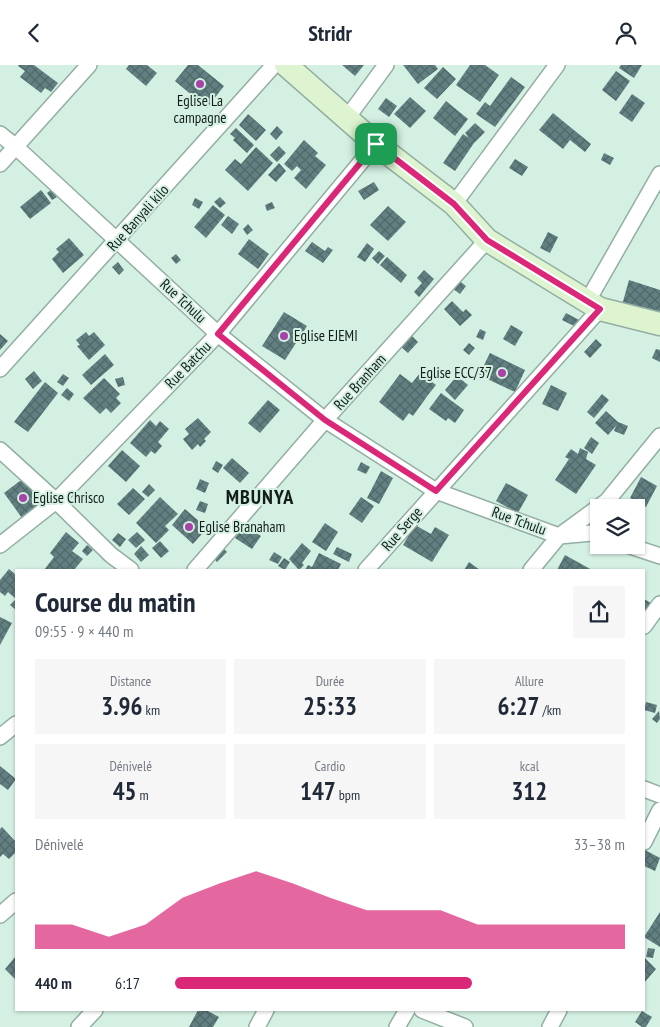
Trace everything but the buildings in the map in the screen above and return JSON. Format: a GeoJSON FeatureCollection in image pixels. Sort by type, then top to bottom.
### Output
{"type":"FeatureCollection","features":[{"type":"Feature","properties":{"kind":"street"},"geometry":{"type":"LineString","coordinates":[[0,164],[89,65]]}},
{"type":"Feature","properties":{"kind":"street","name":"Rue Banyali kilo"},"geometry":{"type":"LineString","coordinates":[[0,369],[274,65]]}},
{"type":"Feature","properties":{"kind":"street"},"geometry":{"type":"LineString","coordinates":[[286,65],[376,144],[454,204],[487,240],[593,306],[660,324]]}},
{"type":"Feature","properties":{"kind":"street"},"geometry":{"type":"LineString","coordinates":[[347,118],[386,65]]}},
{"type":"Feature","properties":{"kind":"street"},"geometry":{"type":"LineString","coordinates":[[454,204],[557,65]]}},
{"type":"Feature","properties":{"kind":"street","name":"Rue Tchulu"},"geometry":{"type":"LineString","coordinates":[[0,134],[118,240],[218,334],[325,420],[436,491],[559,536],[590,533]]}},
{"type":"Feature","properties":{"kind":"street","name":"Rue Batchu"},"geometry":{"type":"LineString","coordinates":[[0,545],[56,501],[218,334],[376,144]]}},
{"type":"Feature","properties":{"kind":"street","name":"Rue Serge"},"geometry":{"type":"LineString","coordinates":[[367,569],[436,491],[593,306],[660,174]]}},
{"type":"Feature","properties":{"kind":"street","name":"Rue Branham"},"geometry":{"type":"LineString","coordinates":[[196,569],[325,420],[487,240]]}},
{"type":"Feature","properties":{"kind":"street"},"geometry":{"type":"LineString","coordinates":[[532,569],[559,536],[607,501],[660,435]]}},
{"type":"Feature","properties":{"kind":"street"},"geometry":{"type":"LineString","coordinates":[[0,450],[111,555],[130,569]]}},
{"type":"Feature","properties":{"kind":"street"},"geometry":{"type":"LineString","coordinates":[[645,551],[660,556]]}},
{"type":"Feature","properties":{"kind":"street"},"geometry":{"type":"LineString","coordinates":[[645,625],[660,604]]}},
{"type":"Feature","properties":{"kind":"street"},"geometry":{"type":"LineString","coordinates":[[0,737],[15,725]]}},
{"type":"Feature","properties":{"kind":"street"},"geometry":{"type":"LineString","coordinates":[[645,789],[660,795]]}},
{"type":"Feature","properties":{"kind":"street"},"geometry":{"type":"LineString","coordinates":[[645,840],[660,810]]}},
{"type":"Feature","properties":{"kind":"street"},"geometry":{"type":"LineString","coordinates":[[0,915],[15,902]]}},
{"type":"Feature","properties":{"kind":"street"},"geometry":{"type":"LineString","coordinates":[[78,1027],[94,1011]]}},
{"type":"Feature","properties":{"kind":"street"},"geometry":{"type":"LineString","coordinates":[[256,1027],[265,1011]]}},
{"type":"Feature","properties":{"kind":"street"},"geometry":{"type":"LineString","coordinates":[[397,1027],[405,1011]]}},
{"type":"Feature","properties":{"kind":"street"},"geometry":{"type":"LineString","coordinates":[[425,1011],[465,1027]]}},
{"type":"Feature","properties":{"kind":"street"},"geometry":{"type":"LineString","coordinates":[[550,1027],[558,1011]]}},
{"type":"Feature","properties":{"kind":"place","name":"Eglise La campagne"},"geometry":{"type":"Point","coordinates":[200,84]}},
{"type":"Feature","properties":{"kind":"place","name":"Eglise EJEMI"},"geometry":{"type":"Point","coordinates":[284,336]}},
{"type":"Feature","properties":{"kind":"place","name":"Eglise ECC/37"},"geometry":{"type":"Point","coordinates":[502,373]}},
{"type":"Feature","properties":{"kind":"place","name":"Eglise Chrisco"},"geometry":{"type":"Point","coordinates":[23,498]}},
{"type":"Feature","properties":{"kind":"place","name":"Eglise Branaham"},"geometry":{"type":"Point","coordinates":[189,527]}},
{"type":"Feature","properties":{"kind":"district","name":"MBUNYA"},"geometry":{"type":"Point","coordinates":[260,497]}},
{"type":"Feature","properties":{"kind":"route"},"geometry":{"type":"LineString","coordinates":[[376,144],[454,204],[487,240],[600,309],[436,491],[325,420],[218,334],[376,144]]}}]}
